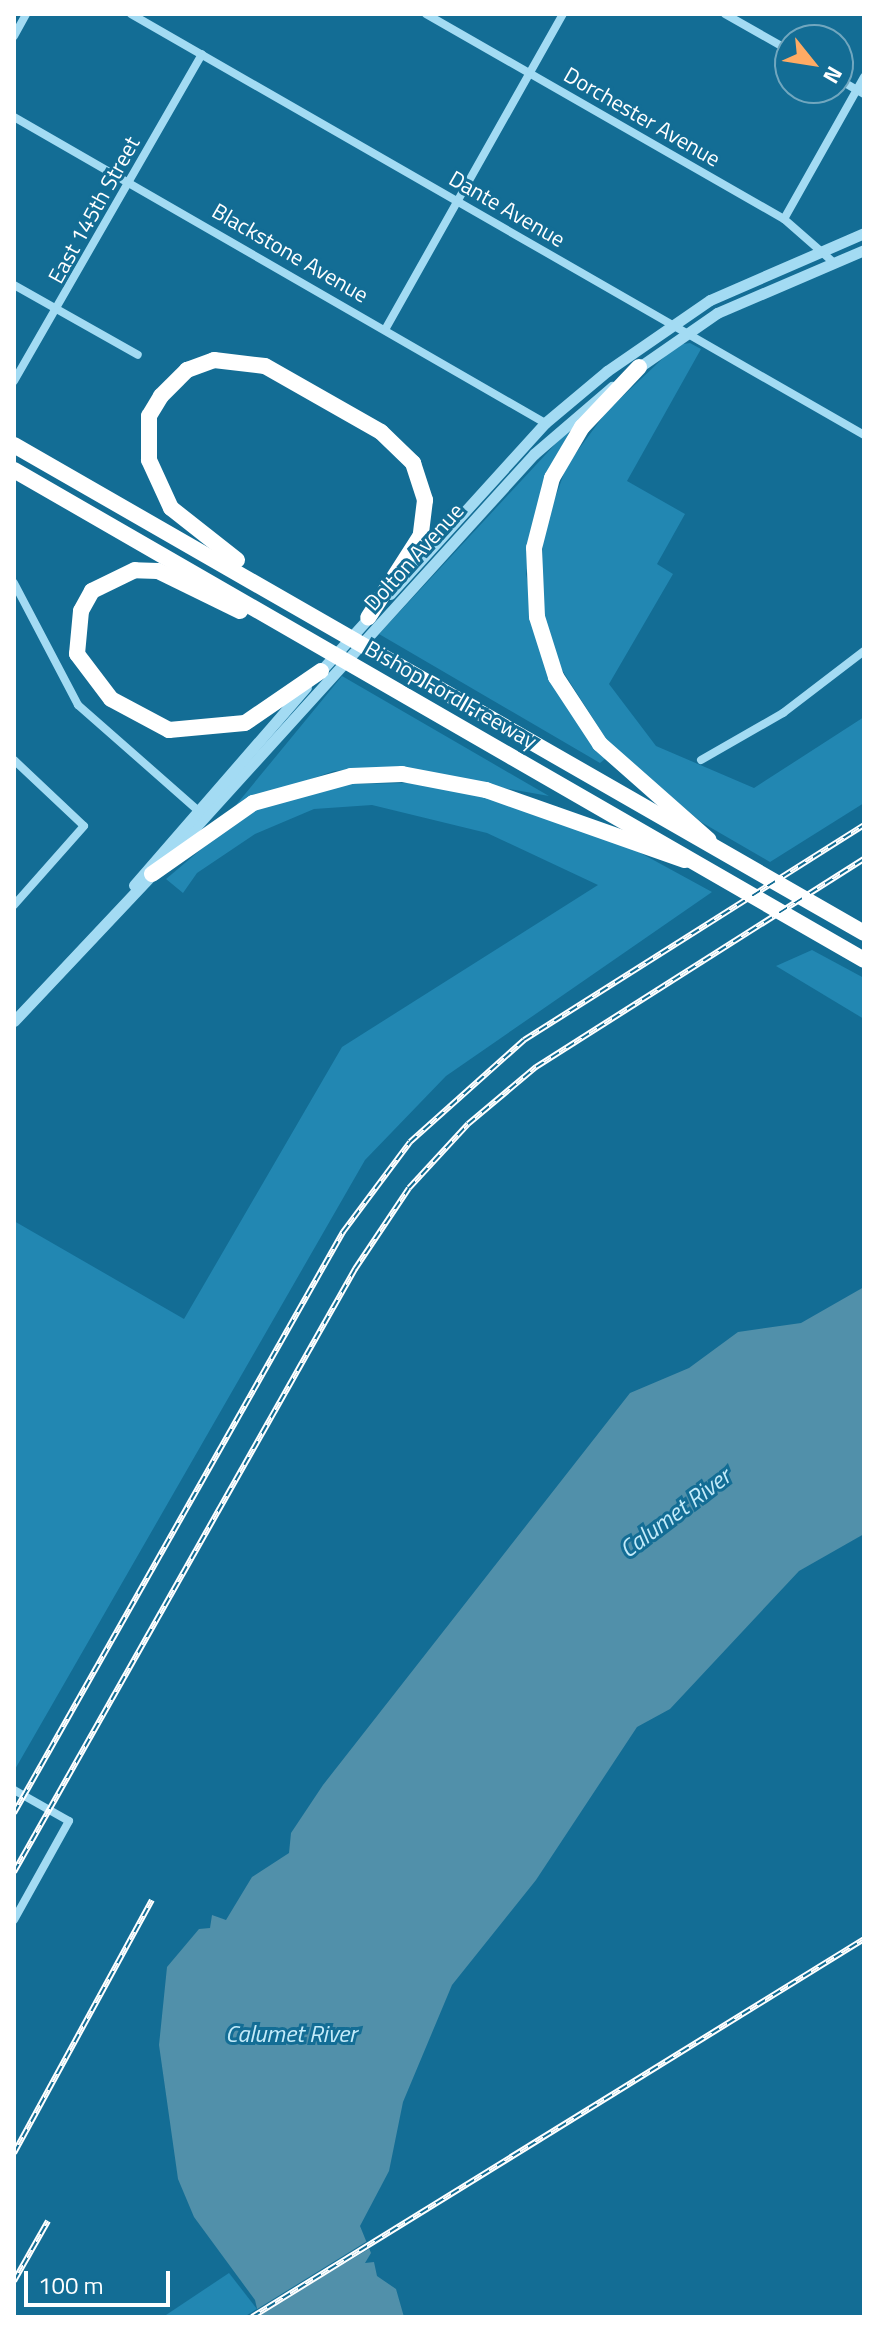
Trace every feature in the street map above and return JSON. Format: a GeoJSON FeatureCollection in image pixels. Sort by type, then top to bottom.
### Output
{"type":"FeatureCollection","features":[{"type":"Feature","properties":{"kind":"highway"},"geometry":{"type":"LineString","coordinates":[[306,611],[193,530],[156,484],[149,416],[187,370],[214,360],[265,366],[381,432],[413,463],[425,500],[421,535],[368,618]]}},
{"type":"Feature","properties":{"kind":"highway"},"geometry":{"type":"LineString","coordinates":[[639,367],[582,427],[552,478],[534,548],[537,617],[556,677],[600,744],[718,850]]}},
{"type":"Feature","properties":{"kind":"highway","name":"Bishop Ford Freeway"},"geometry":{"type":"LineString","coordinates":[[14,445],[864,933]]}},
{"type":"Feature","properties":{"kind":"highway","name":"Bishop Ford Freeway"},"geometry":{"type":"LineString","coordinates":[[14,470],[864,960]]}},
{"type":"Feature","properties":{"kind":"highway"},"geometry":{"type":"LineString","coordinates":[[302,635],[158,571],[135,570],[92,591],[76,634],[86,674],[111,699],[169,730],[245,723],[321,671]]}},
{"type":"Feature","properties":{"kind":"highway"},"geometry":{"type":"LineString","coordinates":[[152,874],[253,803],[351,776],[402,774],[486,790],[699,863]]}},
{"type":"Feature","properties":{"kind":"street"},"geometry":{"type":"LineString","coordinates":[[14,36],[26,14]]}},
{"type":"Feature","properties":{"kind":"street","name":"Dante Avenue"},"geometry":{"type":"LineString","coordinates":[[131,14],[864,435]]}},
{"type":"Feature","properties":{"kind":"street","name":"Dorchester Avenue"},"geometry":{"type":"LineString","coordinates":[[426,14],[784,219],[832,261]]}},
{"type":"Feature","properties":{"kind":"street"},"geometry":{"type":"LineString","coordinates":[[386,328],[563,14]]}},
{"type":"Feature","properties":{"kind":"street"},"geometry":{"type":"LineString","coordinates":[[725,14],[774,42]]}},
{"type":"Feature","properties":{"kind":"street","name":"East 145th Street"},"geometry":{"type":"LineString","coordinates":[[14,381],[58,310],[202,54]]}},
{"type":"Feature","properties":{"kind":"street"},"geometry":{"type":"LineString","coordinates":[[784,219],[860,92],[864,77]]}},
{"type":"Feature","properties":{"kind":"street","name":"Blackstone Avenue"},"geometry":{"type":"LineString","coordinates":[[14,117],[386,328],[545,423]]}},
{"type":"Feature","properties":{"kind":"street","name":"Dolton Avenue"},"geometry":{"type":"LineString","coordinates":[[14,1021],[201,813],[368,618],[545,423],[710,300],[820,249],[864,233]]}},
{"type":"Feature","properties":{"kind":"street","name":"Dolton Avenue"},"geometry":{"type":"LineString","coordinates":[[125,899],[152,874],[201,813],[534,454],[639,367],[687,334],[832,261],[864,250]]}},
{"type":"Feature","properties":{"kind":"street"},"geometry":{"type":"LineString","coordinates":[[14,285],[138,355]]}},
{"type":"Feature","properties":{"kind":"street"},"geometry":{"type":"LineString","coordinates":[[14,583],[78,705],[201,813]]}},
{"type":"Feature","properties":{"kind":"street"},"geometry":{"type":"LineString","coordinates":[[701,760],[783,713],[864,651]]}},
{"type":"Feature","properties":{"kind":"street"},"geometry":{"type":"LineString","coordinates":[[14,760],[84,826],[14,905]]}},
{"type":"Feature","properties":{"kind":"street"},"geometry":{"type":"LineString","coordinates":[[14,1790],[69,1821],[14,1920]]}},
{"type":"Feature","properties":{"kind":"shaded area"},"geometry":{"type":"Polygon","coordinates":[[[690,343],[701,349],[627,481],[685,514],[657,564],[673,574],[609,684],[656,746],[754,788],[864,717],[864,803],[770,862],[701,822],[610,745],[555,659],[541,617],[543,531],[567,465],[607,411],[677,345],[690,343]]]}},
{"type":"Feature","properties":{"kind":"shaded area"},"geometry":{"type":"Polygon","coordinates":[[[573,425],[542,484],[526,574],[547,670],[605,759],[600,763],[379,634],[573,425]]]}},
{"type":"Feature","properties":{"kind":"shaded area"},"geometry":{"type":"Polygon","coordinates":[[[342,676],[549,796],[384,767],[334,771],[236,805],[342,676]]]}},
{"type":"Feature","properties":{"kind":"shaded area"},"geometry":{"type":"Polygon","coordinates":[[[409,783],[487,796],[615,839],[712,892],[446,1076],[365,1160],[14,1771],[14,1221],[184,1319],[342,1047],[598,885],[487,833],[372,805],[314,809],[255,834],[197,873],[183,893],[166,879],[237,819],[275,801],[347,784],[409,783]]]}},
{"type":"Feature","properties":{"kind":"shaded area"},"geometry":{"type":"Polygon","coordinates":[[[812,950],[864,978],[864,1019],[776,966],[812,950]]]}},
{"type":"Feature","properties":{"kind":"shaded area"},"geometry":{"type":"Polygon","coordinates":[[[229,2273],[257,2309],[244,2317],[163,2317],[229,2273]]]}},
{"type":"Feature","properties":{"kind":"water","name":"Calumet River"},"geometry":{"type":"Polygon","coordinates":[[[864,1287],[864,1534],[799,1571],[670,1709],[637,1727],[536,1880],[452,1985],[403,2102],[389,2171],[360,2226],[371,2253],[365,2263],[374,2262],[377,2276],[396,2289],[404,2317],[259,2317],[255,2300],[194,2217],[178,2179],[159,2045],[167,1967],[199,1929],[210,1928],[212,1915],[226,1920],[252,1877],[289,1853],[291,1833],[323,1785],[630,1393],[689,1368],[738,1332],[801,1323],[864,1287]]]}},
{"type":"Feature","properties":{"kind":"pier"},"geometry":{"type":"Polygon","coordinates":[[[369,2240],[372,2247],[255,2317],[254,2311],[369,2240]]]}},
{"type":"Feature","properties":{"kind":"railway"},"geometry":{"type":"LineString","coordinates":[[14,1813],[343,1232],[410,1142],[524,1040],[864,825]]}},
{"type":"Feature","properties":{"kind":"railway"},"geometry":{"type":"LineString","coordinates":[[14,1872],[355,1269],[409,1188],[468,1124],[536,1067],[864,859]]}},
{"type":"Feature","properties":{"kind":"railway"},"geometry":{"type":"LineString","coordinates":[[14,2153],[152,1900]]}},
{"type":"Feature","properties":{"kind":"railway"},"geometry":{"type":"LineString","coordinates":[[252,2317],[864,1939]]}},
{"type":"Feature","properties":{"kind":"railway"},"geometry":{"type":"LineString","coordinates":[[14,2281],[48,2221]]}}]}
